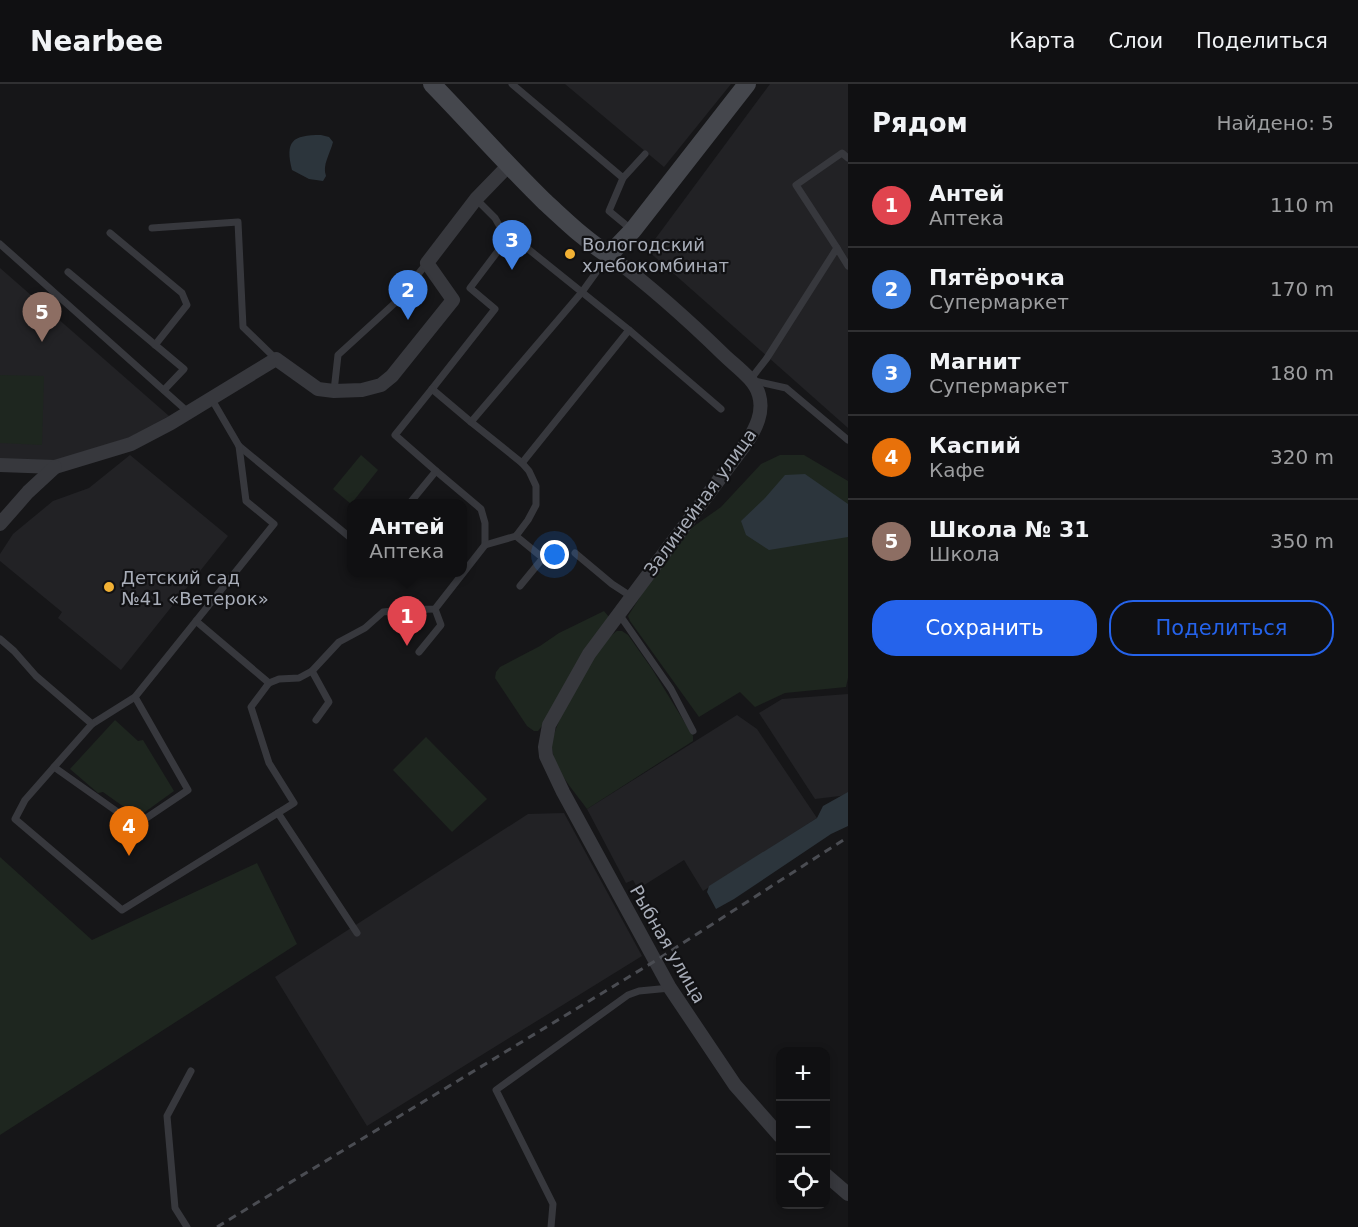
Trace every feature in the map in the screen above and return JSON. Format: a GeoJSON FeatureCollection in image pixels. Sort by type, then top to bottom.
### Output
{"type":"FeatureCollection","features":[{"type":"Feature","properties":{"kind":"main road"},"geometry":{"type":"LineString","coordinates":[[432,84],[580,235],[609,255],[633,230],[747,84]]}},
{"type":"Feature","properties":{"kind":"street"},"geometry":{"type":"LineString","coordinates":[[0,465],[55,467],[130,444],[153,434],[276,359],[318,389],[362,390],[381,385],[392,376],[453,300],[427,263],[476,199],[509,165]]}},
{"type":"Feature","properties":{"kind":"street","name":"Залинейная улица"},"geometry":{"type":"LineString","coordinates":[[546,756],[546,733],[589,654],[747,442],[758,424],[761,405],[757,388],[750,380],[680,312],[648,284],[609,255]]}},
{"type":"Feature","properties":{"kind":"street"},"geometry":{"type":"LineString","coordinates":[[0,524],[28,492],[55,467]]}},
{"type":"Feature","properties":{"kind":"street","name":"Рыбная улица"},"geometry":{"type":"LineString","coordinates":[[546,756],[582,829],[670,988],[735,1085],[776,1131]]}},
{"type":"Feature","properties":{"kind":"street"},"geometry":{"type":"LineString","coordinates":[[830,1179],[848,1194]]}},
{"type":"Feature","properties":{"kind":"lane"},"geometry":{"type":"LineString","coordinates":[[512,84],[623,178]]}},
{"type":"Feature","properties":{"kind":"lane"},"geometry":{"type":"LineString","coordinates":[[848,158],[842,153],[796,185],[848,266]]}},
{"type":"Feature","properties":{"kind":"lane"},"geometry":{"type":"LineString","coordinates":[[633,230],[609,211],[623,178],[645,154]]}},
{"type":"Feature","properties":{"kind":"lane"},"geometry":{"type":"LineString","coordinates":[[476,199],[495,219],[507,239]]}},
{"type":"Feature","properties":{"kind":"lane"},"geometry":{"type":"LineString","coordinates":[[152,228],[238,222],[243,327],[276,359]]}},
{"type":"Feature","properties":{"kind":"lane"},"geometry":{"type":"LineString","coordinates":[[110,233],[182,293],[187,306],[155,345]]}},
{"type":"Feature","properties":{"kind":"lane"},"geometry":{"type":"LineString","coordinates":[[507,239],[517,240],[721,409]]}},
{"type":"Feature","properties":{"kind":"lane"},"geometry":{"type":"LineString","coordinates":[[485,545],[485,523],[481,509],[395,435],[495,309],[470,288],[507,239]]}},
{"type":"Feature","properties":{"kind":"lane"},"geometry":{"type":"LineString","coordinates":[[0,244],[188,412]]}},
{"type":"Feature","properties":{"kind":"lane"},"geometry":{"type":"LineString","coordinates":[[837,248],[767,358],[750,380],[786,388],[848,441]]}},
{"type":"Feature","properties":{"kind":"lane"},"geometry":{"type":"LineString","coordinates":[[471,422],[582,292],[609,255]]}},
{"type":"Feature","properties":{"kind":"lane"},"geometry":{"type":"LineString","coordinates":[[334,391],[338,355],[396,302],[427,263]]}},
{"type":"Feature","properties":{"kind":"lane"},"geometry":{"type":"LineString","coordinates":[[68,272],[184,369],[164,390]]}},
{"type":"Feature","properties":{"kind":"lane"},"geometry":{"type":"LineString","coordinates":[[522,463],[628,330]]}},
{"type":"Feature","properties":{"kind":"lane"},"geometry":{"type":"LineString","coordinates":[[432,389],[522,463],[536,486],[536,505],[516,536],[485,545],[467,568]]}},
{"type":"Feature","properties":{"kind":"lane"},"geometry":{"type":"LineString","coordinates":[[212,398],[239,446],[347,536]]}},
{"type":"Feature","properties":{"kind":"lane"},"geometry":{"type":"LineString","coordinates":[[239,446],[246,501],[274,524],[135,697],[92,724],[25,800],[15,819],[122,910],[294,803],[269,763],[251,707],[269,683],[279,679],[299,678],[312,671],[339,642],[365,628],[383,612],[435,609]]}},
{"type":"Feature","properties":{"kind":"lane"},"geometry":{"type":"LineString","coordinates":[[413,499],[436,471]]}},
{"type":"Feature","properties":{"kind":"lane"},"geometry":{"type":"LineString","coordinates":[[516,536],[543,558],[520,586]]}},
{"type":"Feature","properties":{"kind":"lane"},"geometry":{"type":"LineString","coordinates":[[575,553],[612,584],[632,597]]}},
{"type":"Feature","properties":{"kind":"lane"},"geometry":{"type":"LineString","coordinates":[[435,609],[460,577]]}},
{"type":"Feature","properties":{"kind":"lane"},"geometry":{"type":"LineString","coordinates":[[419,652],[441,625],[435,609]]}},
{"type":"Feature","properties":{"kind":"lane"},"geometry":{"type":"LineString","coordinates":[[619,614],[671,689],[693,731]]}},
{"type":"Feature","properties":{"kind":"lane"},"geometry":{"type":"LineString","coordinates":[[196,621],[269,683]]}},
{"type":"Feature","properties":{"kind":"lane"},"geometry":{"type":"LineString","coordinates":[[0,639],[15,651],[36,676],[92,724]]}},
{"type":"Feature","properties":{"kind":"lane"},"geometry":{"type":"LineString","coordinates":[[312,671],[329,702],[315,720]]}},
{"type":"Feature","properties":{"kind":"lane"},"geometry":{"type":"LineString","coordinates":[[54,767],[136,825],[188,790],[135,697]]}},
{"type":"Feature","properties":{"kind":"lane"},"geometry":{"type":"LineString","coordinates":[[278,813],[357,933]]}},
{"type":"Feature","properties":{"kind":"lane"},"geometry":{"type":"LineString","coordinates":[[551,1227],[552,1204],[496,1090],[628,995],[639,991],[670,988]]}},
{"type":"Feature","properties":{"kind":"lane"},"geometry":{"type":"LineString","coordinates":[[187,1227],[175,1208],[167,1116],[191,1071]]}},
{"type":"Feature","properties":{"kind":"shaded area"},"geometry":{"type":"Polygon","coordinates":[[[565,84],[731,84],[664,167],[565,84]]]}},
{"type":"Feature","properties":{"kind":"shaded area"},"geometry":{"type":"Polygon","coordinates":[[[770,84],[848,84],[848,428],[647,250],[770,84]]]}},
{"type":"Feature","properties":{"kind":"shaded area"},"geometry":{"type":"Polygon","coordinates":[[[321,135],[329,137],[333,142],[323,181],[309,179],[292,170],[290,160],[290,146],[297,138],[321,135]]]}},
{"type":"Feature","properties":{"kind":"shaded area"},"geometry":{"type":"Polygon","coordinates":[[[0,268],[169,416],[128,438],[54,462],[0,460],[0,268]]]}},
{"type":"Feature","properties":{"kind":"shaded area"},"geometry":{"type":"Polygon","coordinates":[[[0,375],[44,376],[42,445],[0,443],[0,375]]]}},
{"type":"Feature","properties":{"kind":"shaded area","name":"Детский сад №41 «Ветерок»"},"geometry":{"type":"Polygon","coordinates":[[[130,455],[228,536],[121,670],[58,618],[62,612],[0,561],[0,554],[13,534],[53,501],[89,488],[130,455]]]}},
{"type":"Feature","properties":{"kind":"shaded area"},"geometry":{"type":"Polygon","coordinates":[[[361,455],[378,470],[355,499],[347,501],[333,489],[361,455]]]}},
{"type":"Feature","properties":{"kind":"shaded area"},"geometry":{"type":"Polygon","coordinates":[[[780,455],[804,455],[848,481],[848,678],[846,687],[785,693],[755,707],[740,692],[699,717],[628,616],[659,567],[687,531],[721,507],[761,464],[780,455]]]}},
{"type":"Feature","properties":{"kind":"shaded area"},"geometry":{"type":"Polygon","coordinates":[[[805,474],[848,504],[848,537],[769,550],[746,535],[741,521],[785,475],[805,474]]]}},
{"type":"Feature","properties":{"kind":"shaded area"},"geometry":{"type":"Polygon","coordinates":[[[604,611],[609,617],[542,726],[538,731],[534,731],[527,726],[495,678],[496,672],[500,667],[559,633],[604,611]]]}},
{"type":"Feature","properties":{"kind":"shaded area"},"geometry":{"type":"Polygon","coordinates":[[[617,631],[628,635],[652,669],[693,736],[693,741],[587,809],[565,780],[556,764],[552,748],[559,722],[587,667],[617,631]]]}},
{"type":"Feature","properties":{"kind":"shaded area"},"geometry":{"type":"Polygon","coordinates":[[[848,694],[848,795],[815,799],[759,713],[782,699],[848,694]]]}},
{"type":"Feature","properties":{"kind":"shaded area"},"geometry":{"type":"Polygon","coordinates":[[[737,715],[757,729],[817,818],[703,891],[684,860],[638,889],[633,880],[626,883],[587,809],[737,715]]]}},
{"type":"Feature","properties":{"kind":"shaded area"},"geometry":{"type":"Polygon","coordinates":[[[115,720],[138,741],[143,740],[174,791],[138,817],[103,792],[98,793],[70,769],[115,720]]]}},
{"type":"Feature","properties":{"kind":"shaded area"},"geometry":{"type":"Polygon","coordinates":[[[426,737],[487,799],[452,832],[393,770],[426,737]]]}},
{"type":"Feature","properties":{"kind":"shaded area"},"geometry":{"type":"Polygon","coordinates":[[[848,792],[848,826],[831,834],[716,909],[707,892],[709,886],[817,818],[823,806],[848,792]]]}},
{"type":"Feature","properties":{"kind":"shaded area"},"geometry":{"type":"Polygon","coordinates":[[[564,813],[642,956],[367,1126],[275,977],[528,814],[564,813]]]}},
{"type":"Feature","properties":{"kind":"shaded area"},"geometry":{"type":"Polygon","coordinates":[[[0,857],[92,940],[257,863],[297,944],[0,1135],[0,857]]]}},
{"type":"Feature","properties":{"kind":"railway"},"geometry":{"type":"LineString","coordinates":[[217,1227],[655,961],[848,837]]}},
{"type":"Feature","properties":{"kind":"place","name":"Вологодский хлебокомбинат"},"geometry":{"type":"Point","coordinates":[570,254]}},
{"type":"Feature","properties":{"kind":"place","name":"Магнит"},"geometry":{"type":"Point","coordinates":[512,270]}},
{"type":"Feature","properties":{"kind":"place","name":"Пятёрочка"},"geometry":{"type":"Point","coordinates":[408,320]}},
{"type":"Feature","properties":{"kind":"place","name":"Школа № 31"},"geometry":{"type":"Point","coordinates":[42,342]}},
{"type":"Feature","properties":{"kind":"place","name":"Детский сад №41 «Ветерок»"},"geometry":{"type":"Point","coordinates":[109,587]}},
{"type":"Feature","properties":{"kind":"place","name":"Антей"},"geometry":{"type":"Point","coordinates":[407,646]}},
{"type":"Feature","properties":{"kind":"place","name":"Каспий"},"geometry":{"type":"Point","coordinates":[129,856]}}]}
